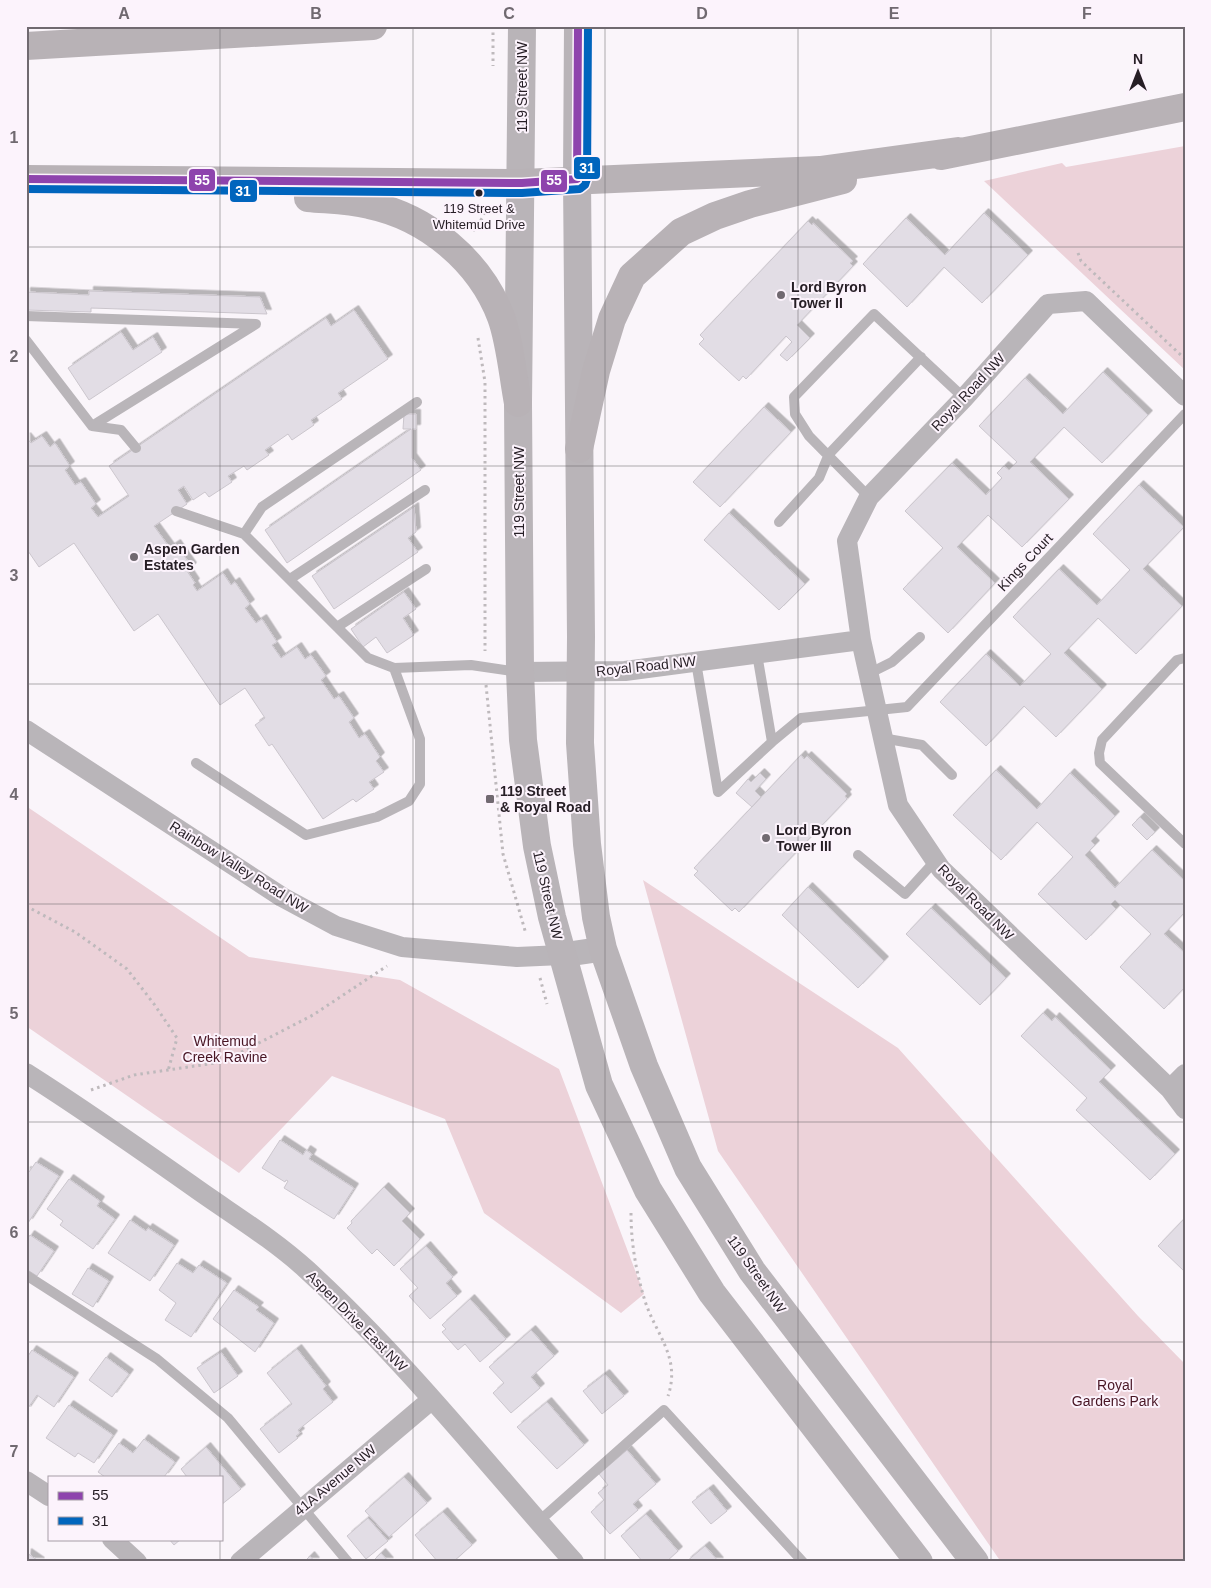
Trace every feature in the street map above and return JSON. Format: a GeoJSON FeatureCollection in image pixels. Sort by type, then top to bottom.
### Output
{"type":"FeatureCollection","features":[{"type":"Feature","properties":{"kind":"highway"},"geometry":{"type":"LineString","coordinates":[[26,46],[373,26]]}},
{"type":"Feature","properties":{"kind":"highway"},"geometry":{"type":"LineString","coordinates":[[26,179],[522,183],[577,179],[820,170],[958,151],[1185,107]]}},
{"type":"Feature","properties":{"kind":"highway"},"geometry":{"type":"LineString","coordinates":[[579,449],[596,371],[612,319],[632,276],[681,232],[715,216],[750,204],[958,151]]}},
{"type":"Feature","properties":{"kind":"highway"},"geometry":{"type":"LineString","coordinates":[[123,179],[259,194],[347,201],[370,205],[412,220],[432,232],[458,252],[490,294],[501,318],[518,403]]}},
{"type":"Feature","properties":{"kind":"main road","name":"119 Street NW"},"geometry":{"type":"LineString","coordinates":[[522,26],[522,183],[518,403],[520,672],[523,740],[537,846],[562,955],[599,1085],[648,1190],[712,1293],[919,1562]]}},
{"type":"Feature","properties":{"kind":"main road","name":"119 Street NW"},"geometry":{"type":"LineString","coordinates":[[578,26],[580,743],[587,844],[596,917],[604,949],[644,1066],[688,1168],[752,1271],[975,1562]]}},
{"type":"Feature","properties":{"kind":"street","name":"Royal Road NW"},"geometry":{"type":"LineString","coordinates":[[1185,396],[1086,301],[1048,304],[964,398],[869,496],[847,541],[861,640],[898,805],[941,869],[1170,1089],[1185,1109]]}},
{"type":"Feature","properties":{"kind":"street","name":"Royal Road NW"},"geometry":{"type":"LineString","coordinates":[[520,672],[625,671],[861,640]]}},
{"type":"Feature","properties":{"kind":"street","name":"Rainbow Valley Road NW"},"geometry":{"type":"LineString","coordinates":[[26,730],[282,897],[336,926],[402,947],[516,957],[562,955]]}},
{"type":"Feature","properties":{"kind":"street","name":"119 Street NW"},"geometry":{"type":"LineString","coordinates":[[562,955],[604,949]]}},
{"type":"Feature","properties":{"kind":"street","name":"Aspen Drive East NW"},"geometry":{"type":"LineString","coordinates":[[26,1073],[67,1099],[267,1238],[305,1268],[347,1307],[574,1562]]}},
{"type":"Feature","properties":{"kind":"street"},"geometry":{"type":"LineString","coordinates":[[1170,1089],[1185,1074]]}},
{"type":"Feature","properties":{"kind":"street","name":"41A Avenue NW"},"geometry":{"type":"LineString","coordinates":[[240,1562],[302,1507],[431,1400]]}},
{"type":"Feature","properties":{"kind":"street"},"geometry":{"type":"LineString","coordinates":[[26,1481],[48,1495]]}},
{"type":"Feature","properties":{"kind":"street"},"geometry":{"type":"LineString","coordinates":[[113,1540],[137,1562]]}},
{"type":"Feature","properties":{"kind":"lane"},"geometry":{"type":"LineString","coordinates":[[869,496],[809,436],[795,414],[794,398],[874,314],[964,398]]}},
{"type":"Feature","properties":{"kind":"lane"},"geometry":{"type":"LineString","coordinates":[[26,316],[256,324],[92,426]]}},
{"type":"Feature","properties":{"kind":"lane"},"geometry":{"type":"LineString","coordinates":[[26,340],[92,426],[121,430],[136,448]]}},
{"type":"Feature","properties":{"kind":"lane"},"geometry":{"type":"LineString","coordinates":[[779,522],[819,478],[829,454],[921,357]]}},
{"type":"Feature","properties":{"kind":"lane"},"geometry":{"type":"LineString","coordinates":[[244,534],[262,507],[417,402]]}},
{"type":"Feature","properties":{"kind":"lane","name":"Kings Court"},"geometry":{"type":"LineString","coordinates":[[696,662],[718,792],[801,718],[907,707],[1185,414]]}},
{"type":"Feature","properties":{"kind":"lane"},"geometry":{"type":"LineString","coordinates":[[290,579],[425,490]]}},
{"type":"Feature","properties":{"kind":"lane"},"geometry":{"type":"LineString","coordinates":[[176,511],[244,534],[368,658],[394,668],[471,665],[520,672]]}},
{"type":"Feature","properties":{"kind":"lane"},"geometry":{"type":"LineString","coordinates":[[337,627],[426,569]]}},
{"type":"Feature","properties":{"kind":"lane"},"geometry":{"type":"LineString","coordinates":[[868,674],[892,662],[920,637]]}},
{"type":"Feature","properties":{"kind":"lane"},"geometry":{"type":"LineString","coordinates":[[757,654],[772,742]]}},
{"type":"Feature","properties":{"kind":"lane"},"geometry":{"type":"LineString","coordinates":[[1185,658],[1177,660],[1102,740],[1099,753],[1100,763],[1185,844]]}},
{"type":"Feature","properties":{"kind":"lane"},"geometry":{"type":"LineString","coordinates":[[196,763],[306,836],[377,817],[409,801],[420,784],[420,739],[394,668]]}},
{"type":"Feature","properties":{"kind":"lane"},"geometry":{"type":"LineString","coordinates":[[882,738],[922,745],[952,775]]}},
{"type":"Feature","properties":{"kind":"lane"},"geometry":{"type":"LineString","coordinates":[[858,855],[905,894],[935,861]]}},
{"type":"Feature","properties":{"kind":"lane"},"geometry":{"type":"LineString","coordinates":[[26,1275],[157,1359],[228,1418],[348,1562]]}},
{"type":"Feature","properties":{"kind":"lane"},"geometry":{"type":"LineString","coordinates":[[538,1522],[664,1410],[803,1562]]}},
{"type":"Feature","properties":{"kind":"path"},"geometry":{"type":"LineString","coordinates":[[1078,253],[1081,261],[1185,359]]}},
{"type":"Feature","properties":{"kind":"path"},"geometry":{"type":"LineString","coordinates":[[26,906],[75,932],[127,969],[154,1004],[176,1038],[168,1070]]}},
{"type":"Feature","properties":{"kind":"path"},"geometry":{"type":"LineString","coordinates":[[67,1099],[134,1074],[222,1062],[246,1052],[313,1015],[388,965]]}},
{"type":"Feature","properties":{"kind":"path"},"geometry":{"type":"LineString","coordinates":[[631,1209],[633,1253],[645,1301],[671,1357],[671,1389],[664,1410]]}},
{"type":"Feature","properties":{"kind":"green space"},"geometry":{"type":"Polygon","coordinates":[[[1185,146],[1185,370],[984,181],[1062,163],[1066,167],[1185,146]]]}},
{"type":"Feature","properties":{"kind":"green space","name":"Whitemud Creek Ravine"},"geometry":{"type":"Polygon","coordinates":[[[26,806],[249,957],[400,980],[559,1069],[644,1294],[621,1313],[484,1213],[445,1119],[332,1076],[239,1173],[26,1026],[26,806]]]}},
{"type":"Feature","properties":{"kind":"green space","name":"Royal Gardens Park"},"geometry":{"type":"Polygon","coordinates":[[[643,880],[898,1048],[1138,1316],[1185,1364],[1185,1562],[1001,1562],[718,1151],[643,880]]]}},
{"type":"Feature","properties":{"kind":"building"},"geometry":{"type":"Polygon","coordinates":[[[984,213],[1028,255],[982,303],[944,267],[907,307],[863,264],[906,218],[945,255],[984,213]]]}},
{"type":"Feature","properties":{"kind":"building","name":"Lord Byron Tower II"},"geometry":{"type":"Polygon","coordinates":[[[808,221],[812,225],[813,223],[853,261],[850,263],[853,266],[797,325],[810,338],[787,361],[780,355],[792,342],[786,336],[746,379],[743,376],[739,381],[699,344],[704,339],[700,335],[808,221]]]}},
{"type":"Feature","properties":{"kind":"building"},"geometry":{"type":"Polygon","coordinates":[[[89,291],[260,297],[267,314],[91,308],[91,312],[26,310],[26,292],[89,295],[89,291]]]}},
{"type":"Feature","properties":{"kind":"building","name":"Aspen Garden Estates"},"geometry":{"type":"Polygon","coordinates":[[[354,310],[388,359],[338,393],[342,399],[311,420],[314,425],[292,440],[288,434],[265,450],[269,455],[247,470],[244,466],[228,476],[232,482],[209,497],[205,492],[193,500],[184,486],[178,490],[187,504],[154,526],[170,548],[176,544],[192,567],[187,571],[195,583],[193,585],[197,591],[223,573],[231,585],[235,582],[250,604],[245,608],[256,623],[262,619],[277,642],[272,645],[281,658],[297,647],[305,659],[311,655],[326,676],[321,680],[334,699],[339,696],[354,718],[349,722],[359,738],[365,734],[380,757],[376,761],[384,772],[369,782],[374,789],[356,802],[353,799],[323,819],[272,744],[269,746],[255,725],[265,718],[245,688],[220,705],[158,614],[134,631],[74,543],[39,567],[26,548],[26,437],[31,443],[42,436],[50,447],[55,443],[70,466],[65,470],[75,485],[81,482],[96,504],[91,508],[98,517],[129,496],[109,466],[326,318],[331,326],[354,310]]]}},
{"type":"Feature","properties":{"kind":"building"},"geometry":{"type":"Polygon","coordinates":[[[121,332],[133,350],[153,337],[162,352],[89,400],[68,368],[121,332]]]}},
{"type":"Feature","properties":{"kind":"building"},"geometry":{"type":"Polygon","coordinates":[[[1103,372],[1148,415],[1102,463],[1064,427],[1030,462],[1069,499],[1022,547],[988,515],[957,547],[995,583],[948,633],[903,589],[943,548],[905,511],[952,463],[986,495],[1002,478],[997,473],[1004,466],[1009,470],[1017,462],[979,426],[1025,378],[1063,414],[1103,372]]]}},
{"type":"Feature","properties":{"kind":"building"},"geometry":{"type":"Polygon","coordinates":[[[764,407],[791,432],[720,507],[693,482],[764,407]]]}},
{"type":"Feature","properties":{"kind":"building"},"geometry":{"type":"Polygon","coordinates":[[[404,414],[416,414],[416,429],[412,429],[412,458],[421,470],[287,563],[265,530],[411,429],[403,429],[404,414]]]}},
{"type":"Feature","properties":{"kind":"building"},"geometry":{"type":"Polygon","coordinates":[[[1139,485],[1184,527],[1143,569],[1182,606],[1136,654],[1098,618],[1064,653],[1102,689],[1056,737],[1024,706],[986,746],[940,702],[986,654],[1020,686],[1051,654],[1013,617],[1059,569],[1097,605],[1130,570],[1093,534],[1139,485]]]}},
{"type":"Feature","properties":{"kind":"building"},"geometry":{"type":"Polygon","coordinates":[[[414,507],[416,532],[408,538],[418,552],[334,609],[312,576],[414,507]]]}},
{"type":"Feature","properties":{"kind":"building"},"geometry":{"type":"Polygon","coordinates":[[[729,513],[805,584],[779,610],[704,540],[729,513]]]}},
{"type":"Feature","properties":{"kind":"building"},"geometry":{"type":"Polygon","coordinates":[[[404,592],[416,609],[403,618],[414,635],[387,653],[376,637],[363,647],[351,629],[404,592]]]}},
{"type":"Feature","properties":{"kind":"building","name":"Lord Byron Tower III"},"geometry":{"type":"Polygon","coordinates":[[[801,755],[804,759],[807,756],[847,794],[845,796],[847,799],[739,912],[735,908],[732,911],[694,875],[698,871],[694,868],[801,755]]]}},
{"type":"Feature","properties":{"kind":"building"},"geometry":{"type":"Polygon","coordinates":[[[996,770],[1037,809],[1070,773],[1115,816],[1091,841],[1095,845],[1085,855],[1115,888],[1152,850],[1185,881],[1185,912],[1164,934],[1185,953],[1185,987],[1164,1009],[1120,967],[1151,934],[1115,900],[1111,904],[1116,909],[1086,940],[1038,894],[1073,857],[1037,822],[1001,860],[953,815],[996,770]]]}},
{"type":"Feature","properties":{"kind":"building"},"geometry":{"type":"Polygon","coordinates":[[[760,773],[766,779],[755,791],[761,797],[752,807],[736,793],[748,779],[751,782],[760,773]]]}},
{"type":"Feature","properties":{"kind":"building"},"geometry":{"type":"Polygon","coordinates":[[[1140,817],[1155,832],[1147,840],[1132,825],[1140,817]]]}},
{"type":"Feature","properties":{"kind":"building"},"geometry":{"type":"Polygon","coordinates":[[[808,887],[884,961],[858,988],[782,915],[808,887]]]}},
{"type":"Feature","properties":{"kind":"building"},"geometry":{"type":"Polygon","coordinates":[[[931,908],[1006,978],[980,1005],[906,934],[931,908]]]}},
{"type":"Feature","properties":{"kind":"building"},"geometry":{"type":"Polygon","coordinates":[[[1043,1013],[1052,1021],[1055,1017],[1111,1070],[1099,1082],[1175,1154],[1150,1180],[1076,1110],[1087,1098],[1021,1036],[1043,1013]]]}},
{"type":"Feature","properties":{"kind":"building"},"geometry":{"type":"Polygon","coordinates":[[[280,1140],[303,1155],[306,1150],[312,1154],[309,1159],[354,1188],[334,1219],[284,1188],[288,1181],[286,1180],[285,1182],[262,1168],[280,1140]]]}},
{"type":"Feature","properties":{"kind":"building"},"geometry":{"type":"Polygon","coordinates":[[[36,1162],[59,1176],[28,1223],[26,1222],[26,1171],[29,1172],[36,1162]]]}},
{"type":"Feature","properties":{"kind":"building"},"geometry":{"type":"Polygon","coordinates":[[[69,1179],[100,1201],[97,1206],[115,1219],[93,1249],[60,1225],[63,1221],[47,1209],[69,1179]]]}},
{"type":"Feature","properties":{"kind":"building"},"geometry":{"type":"Polygon","coordinates":[[[384,1187],[410,1213],[402,1221],[420,1239],[394,1266],[377,1249],[372,1254],[347,1228],[352,1223],[351,1221],[384,1187]]]}},
{"type":"Feature","properties":{"kind":"building"},"geometry":{"type":"Polygon","coordinates":[[[130,1220],[146,1231],[148,1228],[174,1245],[150,1281],[108,1253],[130,1220]]]}},
{"type":"Feature","properties":{"kind":"building"},"geometry":{"type":"Polygon","coordinates":[[[1185,1220],[1185,1272],[1158,1246],[1185,1220]]]}},
{"type":"Feature","properties":{"kind":"building"},"geometry":{"type":"Polygon","coordinates":[[[30,1235],[54,1251],[37,1276],[26,1269],[26,1241],[30,1235]]]}},
{"type":"Feature","properties":{"kind":"building"},"geometry":{"type":"Polygon","coordinates":[[[426,1246],[453,1277],[446,1283],[457,1296],[430,1319],[409,1296],[418,1288],[400,1269],[426,1246]]]}},
{"type":"Feature","properties":{"kind":"building"},"geometry":{"type":"Polygon","coordinates":[[[177,1263],[193,1273],[199,1265],[227,1283],[191,1337],[165,1320],[176,1303],[159,1290],[177,1263]]]}},
{"type":"Feature","properties":{"kind":"building"},"geometry":{"type":"Polygon","coordinates":[[[88,1268],[109,1281],[93,1307],[72,1294],[88,1268]]]}},
{"type":"Feature","properties":{"kind":"building"},"geometry":{"type":"Polygon","coordinates":[[[234,1290],[259,1307],[256,1310],[274,1323],[255,1352],[213,1319],[234,1290]]]}},
{"type":"Feature","properties":{"kind":"building"},"geometry":{"type":"Polygon","coordinates":[[[470,1299],[506,1339],[480,1362],[465,1344],[458,1350],[442,1332],[446,1329],[442,1325],[470,1299]]]}},
{"type":"Feature","properties":{"kind":"building"},"geometry":{"type":"Polygon","coordinates":[[[531,1330],[554,1356],[531,1377],[540,1388],[511,1413],[493,1393],[504,1383],[489,1367],[531,1330]]]}},
{"type":"Feature","properties":{"kind":"building"},"geometry":{"type":"Polygon","coordinates":[[[297,1349],[326,1386],[323,1389],[333,1402],[298,1430],[300,1433],[296,1436],[298,1438],[279,1453],[260,1429],[292,1404],[267,1373],[297,1349]]]}},
{"type":"Feature","properties":{"kind":"building"},"geometry":{"type":"Polygon","coordinates":[[[32,1350],[74,1377],[54,1407],[37,1395],[26,1411],[26,1359],[32,1350]]]}},
{"type":"Feature","properties":{"kind":"building"},"geometry":{"type":"Polygon","coordinates":[[[221,1352],[238,1376],[214,1393],[197,1368],[221,1352]]]}},
{"type":"Feature","properties":{"kind":"building"},"geometry":{"type":"Polygon","coordinates":[[[106,1357],[129,1374],[112,1397],[89,1380],[106,1357]]]}},
{"type":"Feature","properties":{"kind":"building"},"geometry":{"type":"Polygon","coordinates":[[[605,1374],[624,1396],[602,1414],[583,1391],[605,1374]]]}},
{"type":"Feature","properties":{"kind":"building"},"geometry":{"type":"Polygon","coordinates":[[[547,1402],[584,1445],[557,1469],[517,1427],[547,1402]]]}},
{"type":"Feature","properties":{"kind":"building"},"geometry":{"type":"Polygon","coordinates":[[[69,1405],[113,1435],[94,1463],[78,1453],[75,1457],[46,1438],[69,1405]]]}},
{"type":"Feature","properties":{"kind":"building"},"geometry":{"type":"Polygon","coordinates":[[[144,1439],[175,1462],[165,1476],[104,1476],[98,1472],[119,1443],[133,1453],[144,1439]]]}},
{"type":"Feature","properties":{"kind":"building"},"geometry":{"type":"Polygon","coordinates":[[[206,1447],[241,1489],[222,1504],[222,1476],[186,1476],[181,1469],[206,1447]]]}},
{"type":"Feature","properties":{"kind":"building"},"geometry":{"type":"Polygon","coordinates":[[[627,1450],[656,1484],[633,1504],[638,1510],[610,1534],[591,1512],[604,1500],[598,1493],[608,1485],[599,1474],[627,1450]]]}},
{"type":"Feature","properties":{"kind":"building"},"geometry":{"type":"Polygon","coordinates":[[[404,1477],[427,1503],[389,1537],[365,1511],[404,1477]]]}},
{"type":"Feature","properties":{"kind":"building"},"geometry":{"type":"Polygon","coordinates":[[[709,1489],[727,1511],[711,1524],[692,1502],[709,1489]]]}},
{"type":"Feature","properties":{"kind":"building"},"geometry":{"type":"Polygon","coordinates":[[[443,1512],[472,1545],[453,1562],[438,1562],[415,1535],[443,1512]]]}},
{"type":"Feature","properties":{"kind":"building"},"geometry":{"type":"Polygon","coordinates":[[[646,1514],[678,1551],[666,1562],[643,1562],[621,1536],[646,1514]]]}},
{"type":"Feature","properties":{"kind":"building"},"geometry":{"type":"Polygon","coordinates":[[[368,1518],[388,1541],[366,1559],[347,1536],[368,1518]]]}},
{"type":"Feature","properties":{"kind":"building"},"geometry":{"type":"Polygon","coordinates":[[[170,1540],[180,1540],[174,1545],[170,1540]]]}},
{"type":"Feature","properties":{"kind":"building"},"geometry":{"type":"Polygon","coordinates":[[[705,1546],[719,1562],[686,1562],[705,1546]]]}},
{"type":"Feature","properties":{"kind":"building"},"geometry":{"type":"Polygon","coordinates":[[[27,1553],[40,1562],[26,1562],[27,1553]]]}},
{"type":"Feature","properties":{"kind":"building"},"geometry":{"type":"Polygon","coordinates":[[[381,1553],[389,1562],[372,1562],[381,1553]]]}},
{"type":"Feature","properties":{"kind":"building"},"geometry":{"type":"Polygon","coordinates":[[[310,1556],[315,1562],[304,1562],[310,1556]]]}},
{"type":"Feature","properties":{"kind":"transit line","name":"55"},"geometry":{"type":"LineString","coordinates":[[26,179],[522,183],[577,179],[578,26]]}},
{"type":"Feature","properties":{"kind":"transit line","name":"31"},"geometry":{"type":"LineString","coordinates":[[26,189],[522,193],[580,189],[585,185],[587,179],[588,26]]}},
{"type":"Feature","properties":{"kind":"place","name":"119 Street & Whitemud Drive"},"geometry":{"type":"Point","coordinates":[479,193]}},
{"type":"Feature","properties":{"kind":"place","name":"Lord Byron Tower II"},"geometry":{"type":"Point","coordinates":[781,295]}},
{"type":"Feature","properties":{"kind":"place","name":"Aspen Garden Estates"},"geometry":{"type":"Point","coordinates":[134,557]}},
{"type":"Feature","properties":{"kind":"place","name":"119 Street & Royal Road"},"geometry":{"type":"Point","coordinates":[490,799]}},
{"type":"Feature","properties":{"kind":"place","name":"Lord Byron Tower III"},"geometry":{"type":"Point","coordinates":[766,838]}}]}
